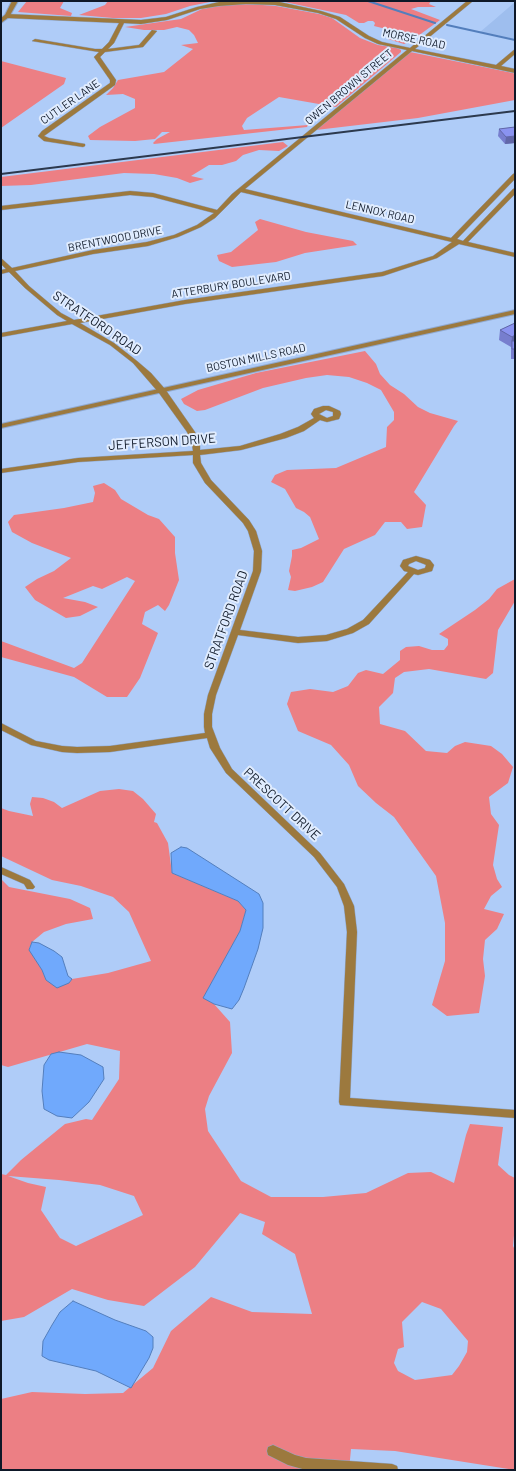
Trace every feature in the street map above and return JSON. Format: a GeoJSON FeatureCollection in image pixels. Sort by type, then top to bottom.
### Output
{"type":"FeatureCollection","features":[{"type":"Feature","properties":{"kind":"street"},"geometry":{"type":"LineString","coordinates":[[1,21],[7,16],[15,1]]}},
{"type":"Feature","properties":{"kind":"street","name":"OWEN BROWN STREET"},"geometry":{"type":"LineString","coordinates":[[241,190],[470,1]]}},
{"type":"Feature","properties":{"kind":"street","name":"MORSE ROAD"},"geometry":{"type":"LineString","coordinates":[[7,16],[141,22],[167,18],[219,4],[261,2],[290,6],[331,15],[343,20],[372,40],[515,71]]}},
{"type":"Feature","properties":{"kind":"street"},"geometry":{"type":"LineString","coordinates":[[102,51],[111,43],[122,22]]}},
{"type":"Feature","properties":{"kind":"street"},"geometry":{"type":"LineString","coordinates":[[35,40],[102,51],[141,46],[154,31]]}},
{"type":"Feature","properties":{"kind":"street","name":"CUTLER LANE"},"geometry":{"type":"LineString","coordinates":[[83,145],[44,139],[41,136],[44,132],[113,84],[113,80],[97,59],[97,56],[102,51]]}},
{"type":"Feature","properties":{"kind":"street"},"geometry":{"type":"LineString","coordinates":[[497,67],[515,51]]}},
{"type":"Feature","properties":{"kind":"street","name":"ATTERBURY BOULEVARD"},"geometry":{"type":"LineString","coordinates":[[458,241],[515,175]]}},
{"type":"Feature","properties":{"kind":"street","name":"BRENTWOOD DRIVE"},"geometry":{"type":"LineString","coordinates":[[1,272],[93,252],[137,246],[163,240],[199,226],[213,217],[241,190]]}},
{"type":"Feature","properties":{"kind":"street","name":"LENNOX ROAD"},"geometry":{"type":"LineString","coordinates":[[241,190],[515,255]]}},
{"type":"Feature","properties":{"kind":"street","name":"ATTERBURY BOULEVARD"},"geometry":{"type":"LineString","coordinates":[[1,335],[254,291],[383,274],[435,257],[458,241],[515,190]]}},
{"type":"Feature","properties":{"kind":"street"},"geometry":{"type":"LineString","coordinates":[[1,208],[130,193],[153,196],[218,212]]}},
{"type":"Feature","properties":{"kind":"street","name":"STRATFORD ROAD"},"geometry":{"type":"LineString","coordinates":[[1,260],[38,297],[59,314],[135,362],[162,391],[195,439],[198,462],[201,471],[208,481],[246,522],[252,531],[258,550],[257,571],[234,632],[210,705],[208,727],[210,735]]}},
{"type":"Feature","properties":{"kind":"street","name":"BOSTON MILLS ROAD"},"geometry":{"type":"LineString","coordinates":[[1,426],[515,312]]}},
{"type":"Feature","properties":{"kind":"street","name":"JEFFERSON DRIVE"},"geometry":{"type":"LineString","coordinates":[[1,471],[84,460],[241,448],[266,442],[301,429],[319,418]]}},
{"type":"Feature","properties":{"kind":"street"},"geometry":{"type":"LineString","coordinates":[[234,632],[298,640],[319,639],[350,632],[366,622],[412,572]]}},
{"type":"Feature","properties":{"kind":"street"},"geometry":{"type":"LineString","coordinates":[[1,726],[34,743],[62,749],[77,750],[110,749],[210,735]]}},
{"type":"Feature","properties":{"kind":"street","name":"PRESCOTT DRIVE"},"geometry":{"type":"LineString","coordinates":[[210,735],[215,748],[229,771],[317,855],[340,886],[349,906],[352,932],[344,1102],[515,1114]]}},
{"type":"Feature","properties":{"kind":"street"},"geometry":{"type":"LineString","coordinates":[[1,870],[27,882],[30,887]]}},
{"type":"Feature","properties":{"kind":"street"},"geometry":{"type":"LineString","coordinates":[[273,1451],[293,1461],[306,1464],[392,1470]]}},
{"type":"Feature","properties":{"kind":"shaded area"},"geometry":{"type":"Polygon","coordinates":[[[27,1],[64,1],[60,8],[72,13],[71,16],[18,12],[27,1]]]}},
{"type":"Feature","properties":{"kind":"shaded area"},"geometry":{"type":"Polygon","coordinates":[[[108,1],[215,1],[190,6],[166,14],[141,18],[113,18],[79,15],[105,5],[108,1]]]}},
{"type":"Feature","properties":{"kind":"shaded area"},"geometry":{"type":"Polygon","coordinates":[[[280,1],[431,1],[429,4],[436,7],[418,7],[411,9],[440,20],[411,41],[404,44],[388,39],[394,31],[374,26],[375,23],[373,21],[359,23],[346,15],[280,1]]]}},
{"type":"Feature","properties":{"kind":"shaded area"},"geometry":{"type":"Polygon","coordinates":[[[515,2],[515,39],[480,32],[493,21],[515,2]]]}},
{"type":"Feature","properties":{"kind":"shaded area"},"geometry":{"type":"Polygon","coordinates":[[[235,3],[276,6],[319,14],[332,18],[360,38],[378,45],[397,48],[401,50],[401,52],[336,107],[279,97],[247,118],[242,126],[244,130],[308,125],[307,127],[154,144],[153,143],[157,139],[170,132],[162,132],[155,139],[135,141],[90,140],[88,136],[100,127],[135,108],[135,99],[123,94],[106,95],[118,80],[164,72],[193,49],[181,45],[198,43],[194,35],[189,30],[177,27],[164,30],[144,30],[125,27],[181,19],[202,9],[235,3]]]}},
{"type":"Feature","properties":{"kind":"shaded area"},"geometry":{"type":"Polygon","coordinates":[[[410,52],[513,73],[515,74],[515,100],[418,118],[316,130],[410,52]]]}},
{"type":"Feature","properties":{"kind":"shaded area"},"geometry":{"type":"Polygon","coordinates":[[[1,61],[66,78],[64,84],[1,128],[1,61]]]}},
{"type":"Feature","properties":{"kind":"shaded area"},"geometry":{"type":"Polygon","coordinates":[[[283,142],[288,146],[279,151],[259,150],[243,155],[236,161],[222,165],[209,165],[191,176],[204,179],[190,183],[177,178],[154,174],[124,173],[31,185],[1,186],[1,177],[283,142]]]}},
{"type":"Feature","properties":{"kind":"shaded area"},"geometry":{"type":"Polygon","coordinates":[[[260,219],[306,232],[353,241],[357,245],[305,253],[276,262],[232,267],[219,261],[217,255],[231,252],[258,230],[255,222],[260,219]]]}},
{"type":"Feature","properties":{"kind":"shaded area"},"geometry":{"type":"Polygon","coordinates":[[[365,351],[376,364],[380,374],[390,385],[404,394],[418,407],[430,413],[458,421],[414,492],[426,505],[422,527],[407,529],[401,522],[385,522],[375,535],[344,549],[323,582],[312,587],[295,591],[288,590],[291,577],[289,571],[292,550],[301,548],[319,539],[310,517],[296,508],[285,489],[271,482],[275,475],[287,470],[336,468],[386,447],[387,427],[394,420],[394,412],[381,390],[367,383],[349,377],[327,375],[306,378],[263,388],[205,410],[197,411],[184,404],[181,399],[198,390],[256,373],[365,351]]]}},
{"type":"Feature","properties":{"kind":"shaded area"},"geometry":{"type":"Polygon","coordinates":[[[104,483],[115,490],[121,499],[148,515],[159,519],[175,537],[175,553],[179,580],[165,611],[158,605],[145,612],[142,624],[158,633],[140,678],[127,697],[107,697],[74,677],[1,657],[1,641],[74,668],[82,663],[135,581],[127,577],[102,589],[93,586],[63,598],[85,602],[98,607],[80,616],[66,618],[35,600],[25,587],[37,579],[54,571],[71,558],[32,543],[12,532],[8,522],[14,515],[64,508],[93,502],[95,493],[93,486],[104,483]]]}},
{"type":"Feature","properties":{"kind":"shaded area"},"geometry":{"type":"Polygon","coordinates":[[[515,579],[515,601],[498,630],[493,673],[486,679],[429,669],[404,672],[395,678],[393,693],[379,707],[380,724],[405,731],[426,751],[447,753],[455,746],[465,742],[491,746],[502,754],[513,767],[508,783],[489,797],[491,814],[499,825],[493,865],[497,879],[502,887],[491,896],[484,909],[504,914],[497,929],[485,940],[483,959],[485,976],[479,1013],[447,1016],[432,1005],[445,961],[445,923],[436,876],[394,817],[358,786],[349,765],[331,745],[298,731],[287,704],[291,692],[310,689],[333,692],[348,686],[358,673],[366,670],[383,674],[400,660],[400,651],[406,647],[419,646],[432,650],[444,650],[448,645],[448,639],[439,634],[475,610],[489,599],[497,589],[515,579]]]}},
{"type":"Feature","properties":{"kind":"shaded area"},"geometry":{"type":"Polygon","coordinates":[[[119,789],[133,791],[143,799],[156,814],[154,822],[157,823],[168,843],[172,873],[238,901],[246,910],[240,931],[204,997],[214,1004],[230,1022],[232,1053],[209,1096],[205,1109],[208,1131],[241,1181],[271,1197],[323,1197],[366,1193],[408,1173],[431,1172],[454,1183],[470,1124],[503,1127],[498,1165],[509,1175],[515,1178],[515,1224],[513,1246],[515,1250],[515,1470],[395,1451],[351,1449],[349,1470],[1,1470],[1,1399],[32,1392],[85,1394],[123,1393],[153,1368],[171,1331],[211,1297],[252,1312],[312,1314],[295,1254],[262,1234],[265,1222],[240,1213],[195,1267],[144,1306],[108,1300],[72,1289],[24,1317],[1,1321],[1,1174],[6,1175],[21,1160],[65,1124],[86,1119],[92,1120],[119,1079],[120,1051],[87,1044],[8,1067],[1,1065],[1,879],[9,887],[70,899],[90,908],[93,919],[66,924],[44,932],[32,942],[29,949],[42,970],[46,980],[69,983],[72,979],[108,973],[151,961],[129,912],[113,897],[81,886],[52,880],[1,856],[1,808],[33,816],[30,804],[32,797],[43,798],[54,802],[62,808],[100,791],[119,789]],[[8,1176],[46,1187],[41,1210],[60,1238],[76,1246],[143,1215],[134,1196],[100,1185],[8,1176]],[[422,1302],[402,1322],[404,1347],[398,1349],[394,1363],[398,1371],[415,1380],[452,1375],[467,1352],[468,1341],[441,1309],[422,1302]]]}},
{"type":"Feature","properties":{"kind":"water"},"geometry":{"type":"Polygon","coordinates":[[[181,847],[187,848],[259,894],[263,903],[263,928],[258,949],[239,1000],[232,1009],[214,1004],[203,998],[240,931],[246,910],[238,901],[172,873],[171,853],[181,847]]]}},
{"type":"Feature","properties":{"kind":"water"},"geometry":{"type":"Polygon","coordinates":[[[32,942],[39,943],[62,957],[68,976],[72,979],[69,983],[57,988],[46,980],[42,970],[29,950],[32,942]]]}},
{"type":"Feature","properties":{"kind":"water"},"geometry":{"type":"Polygon","coordinates":[[[59,1052],[81,1055],[103,1067],[104,1079],[89,1102],[72,1118],[57,1116],[44,1109],[42,1091],[44,1065],[51,1054],[59,1052]]]}},
{"type":"Feature","properties":{"kind":"water"},"geometry":{"type":"Polygon","coordinates":[[[73,1301],[115,1320],[146,1331],[153,1337],[153,1348],[149,1358],[131,1388],[96,1371],[49,1360],[42,1356],[43,1341],[52,1325],[60,1312],[73,1301]]]}},
{"type":"Feature","properties":{"kind":"building"},"geometry":{"type":"Polygon","coordinates":[[[515,127],[515,136],[506,137],[499,129],[515,127]]]}},
{"type":"Feature","properties":{"kind":"building"},"geometry":{"type":"Polygon","coordinates":[[[515,323],[515,335],[512,337],[500,330],[515,323]]]}},
{"type":"Feature","properties":{"kind":"building"},"geometry":{"type":"Polygon","coordinates":[[[512,341],[515,341],[515,349],[512,349],[512,341]]]}},
{"type":"Feature","properties":{"kind":"waterway"},"geometry":{"type":"LineString","coordinates":[[368,1],[435,23]]}},
{"type":"Feature","properties":{"kind":"waterway"},"geometry":{"type":"LineString","coordinates":[[447,25],[515,40]]}},
{"type":"Feature","properties":{"kind":"railway"},"geometry":{"type":"LineString","coordinates":[[1,174],[515,111]]}}]}
